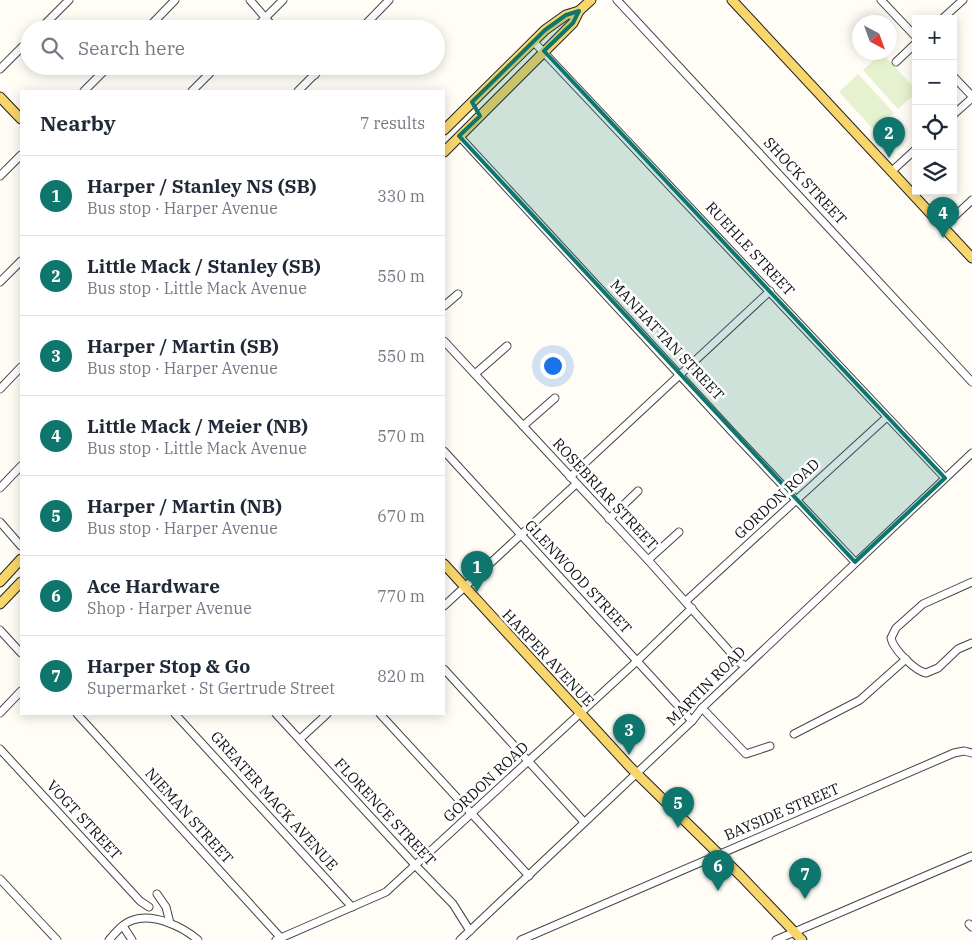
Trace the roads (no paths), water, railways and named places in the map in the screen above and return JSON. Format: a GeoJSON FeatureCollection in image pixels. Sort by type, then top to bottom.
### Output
{"type":"FeatureCollection","features":[{"type":"Feature","properties":{"kind":"main road"},"geometry":{"type":"LineString","coordinates":[[445,151],[573,24],[579,11],[591,0]]}},
{"type":"Feature","properties":{"kind":"main road"},"geometry":{"type":"LineString","coordinates":[[732,0],[972,258]]}},
{"type":"Feature","properties":{"kind":"main road"},"geometry":{"type":"LineString","coordinates":[[445,129],[533,41],[566,15],[579,11]]}},
{"type":"Feature","properties":{"kind":"main road"},"geometry":{"type":"LineString","coordinates":[[0,97],[20,117]]}},
{"type":"Feature","properties":{"kind":"main road"},"geometry":{"type":"LineString","coordinates":[[472,102],[476,111],[482,114]]}},
{"type":"Feature","properties":{"kind":"main road"},"geometry":{"type":"LineString","coordinates":[[0,582],[20,560]]}},
{"type":"Feature","properties":{"kind":"main road","name":"HARPER AVENUE"},"geometry":{"type":"LineString","coordinates":[[445,565],[636,773],[719,854],[802,940]]}},
{"type":"Feature","properties":{"kind":"main road"},"geometry":{"type":"LineString","coordinates":[[0,604],[20,583]]}},
{"type":"Feature","properties":{"kind":"street"},"geometry":{"type":"LineString","coordinates":[[49,20],[69,0]]}},
{"type":"Feature","properties":{"kind":"street"},"geometry":{"type":"LineString","coordinates":[[155,20],[175,0]]}},
{"type":"Feature","properties":{"kind":"street"},"geometry":{"type":"LineString","coordinates":[[250,0],[265,18],[283,0]]}},
{"type":"Feature","properties":{"kind":"street"},"geometry":{"type":"LineString","coordinates":[[370,20],[389,0]]}},
{"type":"Feature","properties":{"kind":"street","name":"SHOCK STREET"},"geometry":{"type":"LineString","coordinates":[[617,0],[972,382]]}},
{"type":"Feature","properties":{"kind":"street"},"geometry":{"type":"LineString","coordinates":[[881,0],[912,33]]}},
{"type":"Feature","properties":{"kind":"street"},"geometry":{"type":"LineString","coordinates":[[946,15],[963,0]]}},
{"type":"Feature","properties":{"kind":"street","name":"RUEHLE STREET"},"geometry":{"type":"LineString","coordinates":[[533,41],[945,478]]}},
{"type":"Feature","properties":{"kind":"street"},"geometry":{"type":"LineString","coordinates":[[896,62],[912,47]]}},
{"type":"Feature","properties":{"kind":"street"},"geometry":{"type":"LineString","coordinates":[[0,69],[20,49]]}},
{"type":"Feature","properties":{"kind":"street"},"geometry":{"type":"LineString","coordinates":[[85,90],[100,75]]}},
{"type":"Feature","properties":{"kind":"street"},"geometry":{"type":"LineString","coordinates":[[193,90],[208,75]]}},
{"type":"Feature","properties":{"kind":"street"},"geometry":{"type":"LineString","coordinates":[[299,90],[314,75]]}},
{"type":"Feature","properties":{"kind":"street"},"geometry":{"type":"LineString","coordinates":[[957,80],[972,97],[957,111]]}},
{"type":"Feature","properties":{"kind":"street","name":"MANHATTAN STREET"},"geometry":{"type":"LineString","coordinates":[[459,136],[855,562]]}},
{"type":"Feature","properties":{"kind":"street"},"geometry":{"type":"LineString","coordinates":[[892,171],[915,150]]}},
{"type":"Feature","properties":{"kind":"street"},"geometry":{"type":"LineString","coordinates":[[0,176],[20,156]]}},
{"type":"Feature","properties":{"kind":"street"},"geometry":{"type":"LineString","coordinates":[[942,227],[972,200]]}},
{"type":"Feature","properties":{"kind":"street"},"geometry":{"type":"LineString","coordinates":[[0,282],[20,262]]}},
{"type":"Feature","properties":{"kind":"street"},"geometry":{"type":"LineString","coordinates":[[570,476],[770,291]]}},
{"type":"Feature","properties":{"kind":"street"},"geometry":{"type":"LineString","coordinates":[[445,305],[458,294]]}},
{"type":"Feature","properties":{"kind":"street","name":"ROSEBRIAR STREET"},"geometry":{"type":"LineString","coordinates":[[445,341],[686,601],[740,663],[746,666]]}},
{"type":"Feature","properties":{"kind":"street"},"geometry":{"type":"LineString","coordinates":[[475,374],[506,346]]}},
{"type":"Feature","properties":{"kind":"street"},"geometry":{"type":"LineString","coordinates":[[0,389],[20,368]]}},
{"type":"Feature","properties":{"kind":"street"},"geometry":{"type":"LineString","coordinates":[[523,426],[555,398]]}},
{"type":"Feature","properties":{"kind":"street","name":"GORDON ROAD"},"geometry":{"type":"LineString","coordinates":[[686,601],[887,417]]}},
{"type":"Feature","properties":{"kind":"street","name":"GLENWOOD STREET"},"geometry":{"type":"LineString","coordinates":[[445,452],[692,721]]}},
{"type":"Feature","properties":{"kind":"street","name":"MARTIN ROAD"},"geometry":{"type":"LineString","coordinates":[[460,940],[692,721],[702,708],[855,562],[972,453]]}},
{"type":"Feature","properties":{"kind":"street"},"geometry":{"type":"LineString","coordinates":[[0,488],[20,467]]}},
{"type":"Feature","properties":{"kind":"street"},"geometry":{"type":"LineString","coordinates":[[445,605],[576,484]]}},
{"type":"Feature","properties":{"kind":"street"},"geometry":{"type":"LineString","coordinates":[[609,519],[638,491]]}},
{"type":"Feature","properties":{"kind":"street"},"geometry":{"type":"LineString","coordinates":[[0,522],[20,545]]}},
{"type":"Feature","properties":{"kind":"street"},"geometry":{"type":"LineString","coordinates":[[648,560],[679,532]]}},
{"type":"Feature","properties":{"kind":"street"},"geometry":{"type":"LineString","coordinates":[[972,582],[923,604],[896,628],[892,634],[892,642],[906,659],[919,671],[926,673],[930,673],[938,668],[958,649],[972,644]]}},
{"type":"Feature","properties":{"kind":"street","name":"GORDON ROAD"},"geometry":{"type":"LineString","coordinates":[[279,939],[386,892],[692,608]]}},
{"type":"Feature","properties":{"kind":"street"},"geometry":{"type":"LineString","coordinates":[[0,630],[20,652]]}},
{"type":"Feature","properties":{"kind":"street"},"geometry":{"type":"LineString","coordinates":[[794,734],[860,700],[906,659]]}},
{"type":"Feature","properties":{"kind":"street"},"geometry":{"type":"LineString","coordinates":[[445,670],[584,822]]}},
{"type":"Feature","properties":{"kind":"street"},"geometry":{"type":"LineString","coordinates":[[0,713],[20,692]]}},
{"type":"Feature","properties":{"kind":"street"},"geometry":{"type":"LineString","coordinates":[[702,708],[746,754],[770,746]]}},
{"type":"Feature","properties":{"kind":"street","name":"NIEMAN STREET"},"geometry":{"type":"LineString","coordinates":[[78,715],[279,939]]}},
{"type":"Feature","properties":{"kind":"street","name":"GREATER MACK AVENUE"},"geometry":{"type":"LineString","coordinates":[[176,715],[352,907]]}},
{"type":"Feature","properties":{"kind":"street","name":"FLORENCE STREET"},"geometry":{"type":"LineString","coordinates":[[277,715],[416,866],[454,904],[470,931]]}},
{"type":"Feature","properties":{"kind":"street"},"geometry":{"type":"LineString","coordinates":[[300,739],[326,715]]}},
{"type":"Feature","properties":{"kind":"street"},"geometry":{"type":"LineString","coordinates":[[381,715],[528,876]]}},
{"type":"Feature","properties":{"kind":"street","name":"VOGT STREET"},"geometry":{"type":"LineString","coordinates":[[0,749],[140,901],[149,907]]}},
{"type":"Feature","properties":{"kind":"street","name":"BAYSIDE STREET"},"geometry":{"type":"LineString","coordinates":[[521,940],[954,753],[964,751],[972,753]]}},
{"type":"Feature","properties":{"kind":"street"},"geometry":{"type":"LineString","coordinates":[[776,940],[972,856]]}},
{"type":"Feature","properties":{"kind":"street"},"geometry":{"type":"LineString","coordinates":[[0,878],[57,940]]}},
{"type":"Feature","properties":{"kind":"street"},"geometry":{"type":"LineString","coordinates":[[158,894],[166,907],[170,923]]}},
{"type":"Feature","properties":{"kind":"street"},"geometry":{"type":"LineString","coordinates":[[109,940],[123,926],[137,919],[159,920],[170,923],[187,931],[198,940]]}},
{"type":"Feature","properties":{"kind":"street"},"geometry":{"type":"LineString","coordinates":[[123,926],[132,940]]}},
{"type":"Feature","properties":{"kind":"place","name":"Little Mack / Stanley (SB)"},"geometry":{"type":"Point","coordinates":[889,158]}},
{"type":"Feature","properties":{"kind":"place","name":"Little Mack / Meier (NB)"},"geometry":{"type":"Point","coordinates":[943,238]}},
{"type":"Feature","properties":{"kind":"place","name":"Harper / Stanley NS (SB)"},"geometry":{"type":"Point","coordinates":[477,592]}},
{"type":"Feature","properties":{"kind":"place","name":"Harper / Martin (SB)"},"geometry":{"type":"Point","coordinates":[629,755]}},
{"type":"Feature","properties":{"kind":"place","name":"Harper / Martin (NB)"},"geometry":{"type":"Point","coordinates":[678,828]}},
{"type":"Feature","properties":{"kind":"place","name":"Ace Hardware"},"geometry":{"type":"Point","coordinates":[718,891]}},
{"type":"Feature","properties":{"kind":"place","name":"Harper Stop & Go"},"geometry":{"type":"Point","coordinates":[805,899]}}]}
